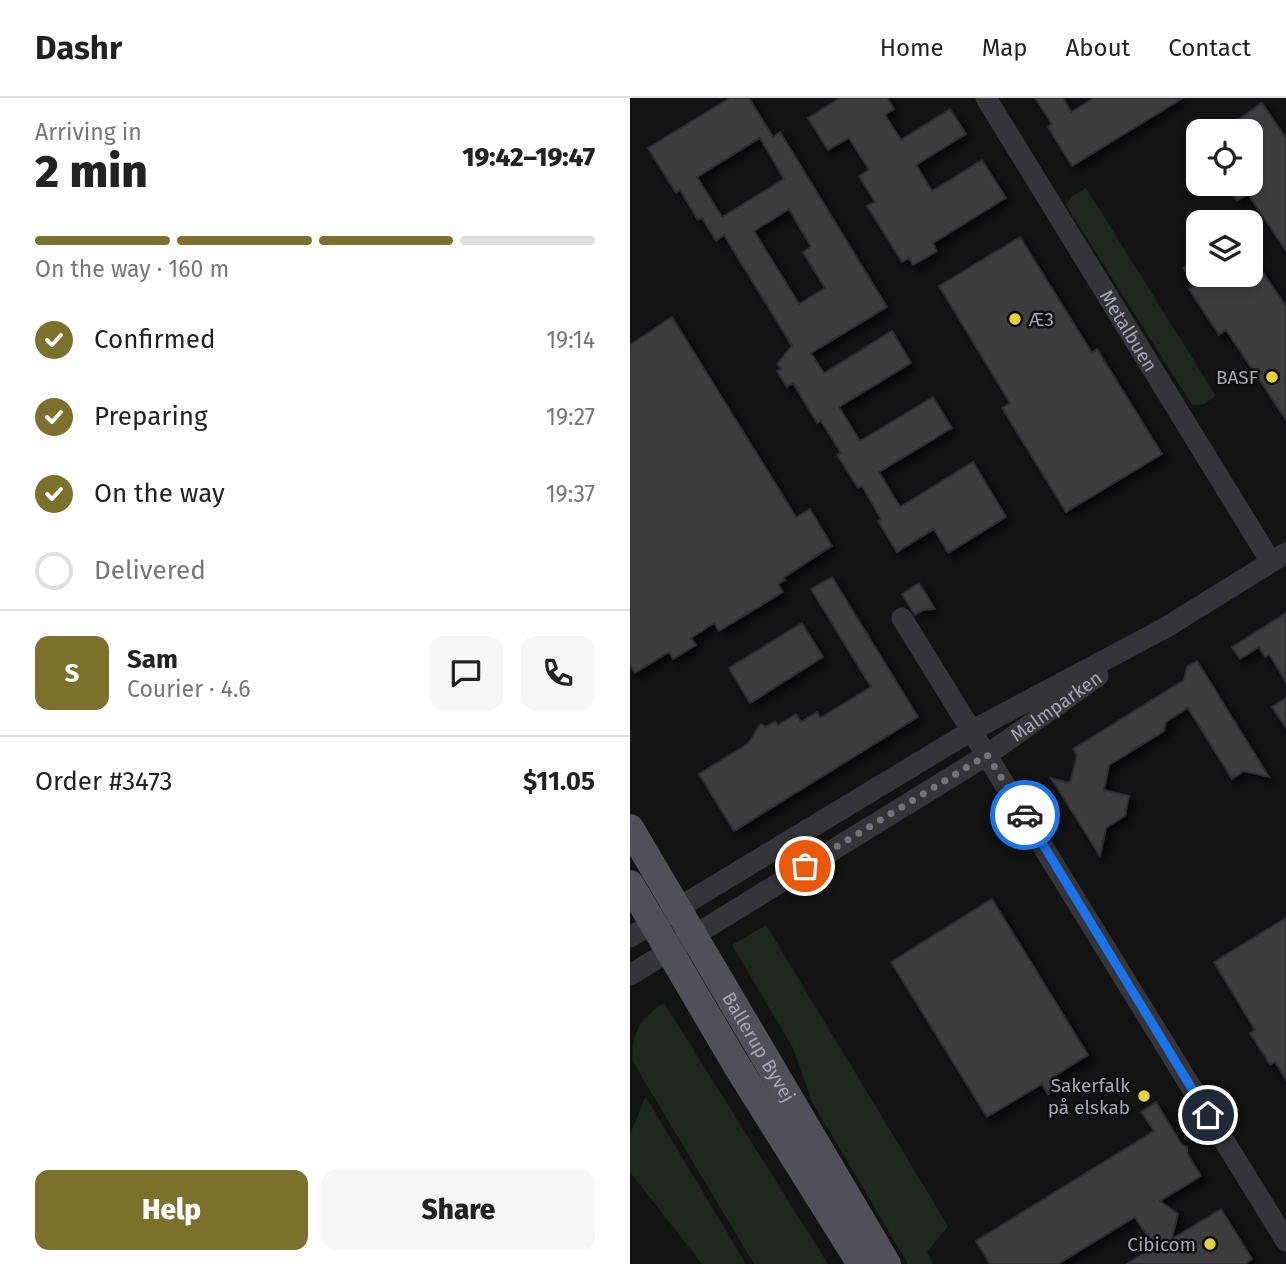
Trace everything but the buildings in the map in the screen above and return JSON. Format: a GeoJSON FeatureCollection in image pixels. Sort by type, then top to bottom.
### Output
{"type":"FeatureCollection","features":[{"type":"Feature","properties":{"kind":"main road","name":"Ballerup Byvej"},"geometry":{"type":"LineString","coordinates":[[630,828],[887,1264]]}},
{"type":"Feature","properties":{"kind":"main road","name":"Ballerup Byvej"},"geometry":{"type":"LineString","coordinates":[[630,884],[641,930],[669,951],[861,1264]]}},
{"type":"Feature","properties":{"kind":"street","name":"Metalbuen"},"geometry":{"type":"LineString","coordinates":[[986,98],[1278,557]]}},
{"type":"Feature","properties":{"kind":"street","name":"Malmparken"},"geometry":{"type":"LineString","coordinates":[[630,975],[987,755],[1165,628],[1278,557]]}},
{"type":"Feature","properties":{"kind":"street"},"geometry":{"type":"LineString","coordinates":[[902,618],[1286,1241]]}},
{"type":"Feature","properties":{"kind":"street","name":"Malmparken"},"geometry":{"type":"LineString","coordinates":[[641,930],[971,731],[1165,628]]}},
{"type":"Feature","properties":{"kind":"shaded area"},"geometry":{"type":"Polygon","coordinates":[[[1086,188],[1216,396],[1202,405],[1192,405],[1066,205],[1071,197],[1086,188]]]}},
{"type":"Feature","properties":{"kind":"shaded area"},"geometry":{"type":"Polygon","coordinates":[[[766,925],[948,1226],[927,1252],[934,1264],[908,1264],[812,1102],[793,1048],[732,945],[766,925]]]}},
{"type":"Feature","properties":{"kind":"shaded area"},"geometry":{"type":"Polygon","coordinates":[[[664,1003],[828,1264],[754,1264],[633,1062],[633,1043],[639,1027],[649,1014],[664,1003]]]}},
{"type":"Feature","properties":{"kind":"shaded area"},"geometry":{"type":"Polygon","coordinates":[[[645,1098],[746,1264],[702,1264],[630,1172],[630,1135],[645,1098]]]}},
{"type":"Feature","properties":{"kind":"way so far"},"geometry":{"type":"LineString","coordinates":[[805,866],[987,755],[1025,815]]}},
{"type":"Feature","properties":{"kind":"place","name":"Æ3"},"geometry":{"type":"Point","coordinates":[1015,319]}},
{"type":"Feature","properties":{"kind":"place","name":"BASF"},"geometry":{"type":"Point","coordinates":[1272,377]}},
{"type":"Feature","properties":{"kind":"place","name":"Sakerfalk på elskab"},"geometry":{"type":"Point","coordinates":[1144,1096]}},
{"type":"Feature","properties":{"kind":"place","name":"Cibicom"},"geometry":{"type":"Point","coordinates":[1210,1244]}},
{"type":"Feature","properties":{"kind":"route"},"geometry":{"type":"LineString","coordinates":[[1025,815],[1208,1115]]}}]}
